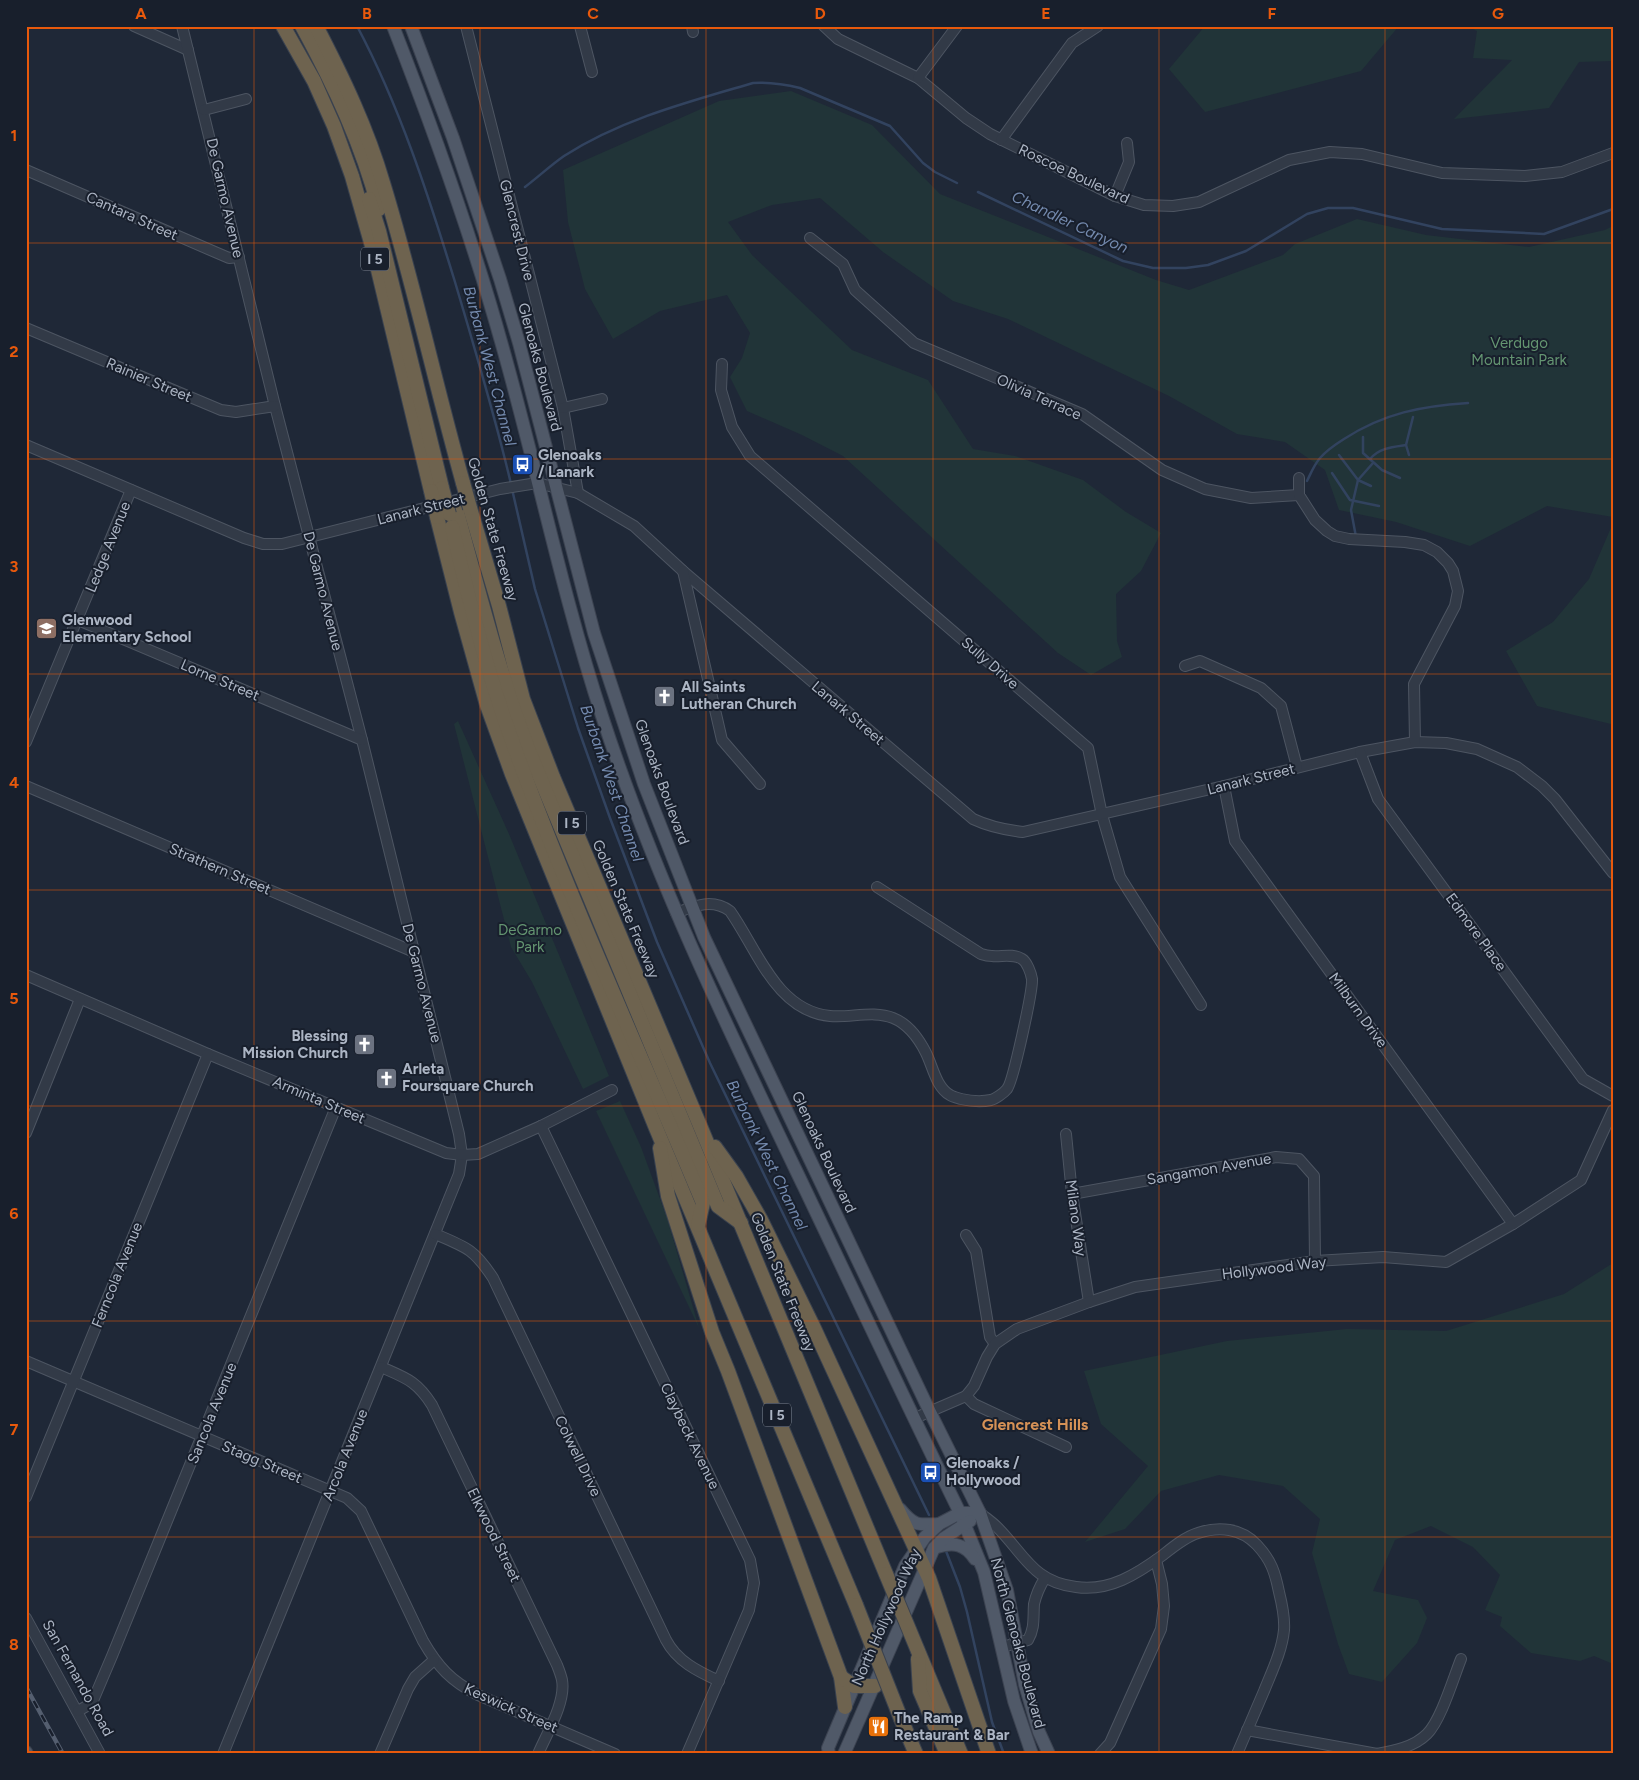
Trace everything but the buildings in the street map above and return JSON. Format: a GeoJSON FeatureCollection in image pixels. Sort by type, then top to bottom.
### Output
{"type":"FeatureCollection","features":[{"type":"Feature","properties":{"kind":"highway"},"geometry":{"type":"LineString","coordinates":[[277,26],[289,30]]}},
{"type":"Feature","properties":{"kind":"highway"},"geometry":{"type":"LineString","coordinates":[[302,26],[326,71],[360,148],[374,191],[447,487]]}},
{"type":"Feature","properties":{"kind":"highway","name":"Golden State Freeway"},"geometry":{"type":"LineString","coordinates":[[316,26],[363,126],[383,182],[453,513],[461,612],[487,705],[512,774],[656,1128],[856,1605],[900,1720],[916,1754]]}},
{"type":"Feature","properties":{"kind":"highway"},"geometry":{"type":"LineString","coordinates":[[326,26],[335,63]]}},
{"type":"Feature","properties":{"kind":"highway","name":"Golden State Freeway"},"geometry":{"type":"LineString","coordinates":[[289,30],[330,117],[352,176],[447,487],[453,513],[499,606],[523,699],[556,786],[702,1128],[918,1651],[930,1698],[962,1754]]}},
{"type":"Feature","properties":{"kind":"highway"},"geometry":{"type":"LineString","coordinates":[[453,513],[529,751],[718,1206],[741,1224]]}},
{"type":"Feature","properties":{"kind":"highway"},"geometry":{"type":"LineString","coordinates":[[453,513],[479,639],[514,748],[586,928],[703,1203],[698,1225]]}},
{"type":"Feature","properties":{"kind":"highway"},"geometry":{"type":"LineString","coordinates":[[656,1128],[668,1196],[712,1332],[841,1677],[845,1707]]}},
{"type":"Feature","properties":{"kind":"highway"},"geometry":{"type":"LineString","coordinates":[[702,1128],[736,1176],[760,1220],[813,1326],[925,1569],[954,1648],[989,1754]]}},
{"type":"Feature","properties":{"kind":"highway"},"geometry":{"type":"LineString","coordinates":[[841,1677],[854,1686],[874,1686]]}},
{"type":"Feature","properties":{"kind":"highway"},"geometry":{"type":"LineString","coordinates":[[930,1698],[947,1754]]}},
{"type":"Feature","properties":{"kind":"main road","name":"Glenoaks Boulevard"},"geometry":{"type":"LineString","coordinates":[[393,26],[438,143],[484,284],[503,348],[583,653],[603,718],[648,846],[703,975],[960,1513]]}},
{"type":"Feature","properties":{"kind":"main road","name":"Glenoaks Boulevard"},"geometry":{"type":"LineString","coordinates":[[411,26],[453,138],[500,280],[519,344],[594,633],[644,784],[691,907],[846,1236],[980,1513]]}},
{"type":"Feature","properties":{"kind":"main road"},"geometry":{"type":"LineString","coordinates":[[831,1243],[846,1236]]}},
{"type":"Feature","properties":{"kind":"main road"},"geometry":{"type":"LineString","coordinates":[[895,1504],[910,1521],[922,1524],[939,1524]]}},
{"type":"Feature","properties":{"kind":"main road","name":"North Hollywood Way"},"geometry":{"type":"LineString","coordinates":[[830,1754],[828,1748],[905,1566],[925,1537],[939,1524],[960,1513],[980,1513]]}},
{"type":"Feature","properties":{"kind":"main road","name":"North Glenoaks Boulevard"},"geometry":{"type":"LineString","coordinates":[[960,1513],[984,1572],[1014,1701],[1032,1754]]}},
{"type":"Feature","properties":{"kind":"main road","name":"North Hollywood Way"},"geometry":{"type":"LineString","coordinates":[[844,1754],[934,1548],[944,1538],[980,1513]]}},
{"type":"Feature","properties":{"kind":"main road","name":"North Glenoaks Boulevard"},"geometry":{"type":"LineString","coordinates":[[980,1513],[1007,1590],[1026,1685],[1039,1732],[1049,1754]]}},
{"type":"Feature","properties":{"kind":"main road"},"geometry":{"type":"LineString","coordinates":[[934,1548],[954,1544],[962,1546],[971,1552],[984,1572]]}},
{"type":"Feature","properties":{"kind":"street"},"geometry":{"type":"LineString","coordinates":[[134,26],[188,50]]}},
{"type":"Feature","properties":{"kind":"street","name":"De Garmo Avenue"},"geometry":{"type":"LineString","coordinates":[[182,26],[275,406],[362,740],[460,1134],[462,1155]]}},
{"type":"Feature","properties":{"kind":"street","name":"Glencrest Drive"},"geometry":{"type":"LineString","coordinates":[[466,26],[563,408],[578,493]]}},
{"type":"Feature","properties":{"kind":"street"},"geometry":{"type":"LineString","coordinates":[[580,26],[592,72]]}},
{"type":"Feature","properties":{"kind":"street","name":"Roscoe Boulevard"},"geometry":{"type":"LineString","coordinates":[[824,26],[838,39],[918,78],[966,118],[1001,140],[1116,196],[1144,205],[1173,206],[1199,202],[1289,160],[1330,152],[1362,154],[1442,173],[1525,176],[1562,172],[1613,153]]}},
{"type":"Feature","properties":{"kind":"street"},"geometry":{"type":"LineString","coordinates":[[918,78],[957,26]]}},
{"type":"Feature","properties":{"kind":"street"},"geometry":{"type":"LineString","coordinates":[[1001,140],[1072,43],[1098,26]]}},
{"type":"Feature","properties":{"kind":"street"},"geometry":{"type":"LineString","coordinates":[[204,110],[246,99]]}},
{"type":"Feature","properties":{"kind":"street"},"geometry":{"type":"LineString","coordinates":[[1116,196],[1129,162],[1127,143]]}},
{"type":"Feature","properties":{"kind":"street","name":"Cantara Street"},"geometry":{"type":"LineString","coordinates":[[26,170],[229,258],[239,257]]}},
{"type":"Feature","properties":{"kind":"street","name":"Olivia Terrace"},"geometry":{"type":"LineString","coordinates":[[810,238],[843,264],[855,290],[914,343],[1082,414],[1162,470],[1205,489],[1251,498],[1299,495]]}},
{"type":"Feature","properties":{"kind":"street","name":"Rainier Street"},"geometry":{"type":"LineString","coordinates":[[26,328],[221,410],[236,412],[275,406]]}},
{"type":"Feature","properties":{"kind":"street","name":"Sully Drive"},"geometry":{"type":"LineString","coordinates":[[722,364],[721,390],[732,427],[750,456],[1088,748],[1102,815],[1120,878],[1202,1005]]}},
{"type":"Feature","properties":{"kind":"street"},"geometry":{"type":"LineString","coordinates":[[563,408],[602,399]]}},
{"type":"Feature","properties":{"kind":"street","name":"Lanark Street"},"geometry":{"type":"LineString","coordinates":[[26,445],[244,538],[263,544],[282,544],[500,489],[524,485],[538,483],[578,493],[634,526],[683,571],[974,820],[996,828],[1023,832],[1102,815],[1360,752],[1415,742],[1446,743],[1477,749],[1518,767],[1555,799],[1613,874]]}},
{"type":"Feature","properties":{"kind":"street"},"geometry":{"type":"LineString","coordinates":[[1299,478],[1299,495],[1315,520],[1335,536],[1349,539],[1416,543],[1437,552],[1453,571],[1458,591],[1455,606],[1414,684],[1415,742]]}},
{"type":"Feature","properties":{"kind":"street","name":"Ledge Avenue"},"geometry":{"type":"LineString","coordinates":[[26,742],[132,490]]}},
{"type":"Feature","properties":{"kind":"street"},"geometry":{"type":"LineString","coordinates":[[683,571],[722,740],[760,784]]}},
{"type":"Feature","properties":{"kind":"street","name":"Lorne Street"},"geometry":{"type":"LineString","coordinates":[[78,620],[362,740]]}},
{"type":"Feature","properties":{"kind":"street"},"geometry":{"type":"LineString","coordinates":[[1185,666],[1200,661],[1261,688],[1281,706],[1297,767]]}},
{"type":"Feature","properties":{"kind":"street","name":"Edmore Place"},"geometry":{"type":"LineString","coordinates":[[1360,752],[1378,799],[1583,1079],[1613,1096]]}},
{"type":"Feature","properties":{"kind":"street","name":"Strathern Street"},"geometry":{"type":"LineString","coordinates":[[26,786],[414,952]]}},
{"type":"Feature","properties":{"kind":"street","name":"Milburn Drive"},"geometry":{"type":"LineString","coordinates":[[1224,786],[1235,841],[1513,1224]]}},
{"type":"Feature","properties":{"kind":"street"},"geometry":{"type":"LineString","coordinates":[[676,913],[700,904],[717,904],[730,911],[780,989],[790,1000],[818,1014],[831,1016],[886,1016],[903,1023],[914,1034],[926,1053],[938,1082],[950,1095],[970,1101],[993,1100],[1007,1089],[1026,1017],[1032,979],[1028,967],[1022,959],[1009,955],[992,956],[981,954],[877,887]]}},
{"type":"Feature","properties":{"kind":"street","name":"Arminta Street"},"geometry":{"type":"LineString","coordinates":[[26,976],[446,1153],[478,1154],[541,1126],[612,1090]]}},
{"type":"Feature","properties":{"kind":"street"},"geometry":{"type":"LineString","coordinates":[[26,1133],[80,1000]]}},
{"type":"Feature","properties":{"kind":"street","name":"Ferncola Avenue"},"geometry":{"type":"LineString","coordinates":[[26,1497],[208,1054]]}},
{"type":"Feature","properties":{"kind":"street","name":"Sancola Avenue"},"geometry":{"type":"LineString","coordinates":[[78,1711],[92,1703],[336,1107]]}},
{"type":"Feature","properties":{"kind":"street","name":"Hollywood Way"},"geometry":{"type":"LineString","coordinates":[[966,1396],[974,1386],[995,1344],[1017,1330],[1089,1302],[1135,1287],[1315,1262],[1382,1257],[1446,1262],[1513,1224],[1581,1180],[1613,1110]]}},
{"type":"Feature","properties":{"kind":"street","name":"Claybeck Avenue"},"geometry":{"type":"LineString","coordinates":[[541,1126],[750,1560],[754,1583],[749,1610],[687,1754]]}},
{"type":"Feature","properties":{"kind":"street","name":"Milano Way"},"geometry":{"type":"LineString","coordinates":[[1066,1134],[1072,1194],[1089,1302]]}},
{"type":"Feature","properties":{"kind":"street","name":"Arcola Avenue"},"geometry":{"type":"LineString","coordinates":[[223,1754],[459,1174],[462,1155]]}},
{"type":"Feature","properties":{"kind":"street","name":"Sangamon Avenue"},"geometry":{"type":"LineString","coordinates":[[1072,1194],[1276,1157],[1299,1159],[1314,1176],[1315,1262]]}},
{"type":"Feature","properties":{"kind":"street","name":"Colwell Drive"},"geometry":{"type":"LineString","coordinates":[[435,1234],[471,1251],[480,1259],[493,1278],[666,1640],[672,1650],[683,1661],[719,1680]]}},
{"type":"Feature","properties":{"kind":"street"},"geometry":{"type":"LineString","coordinates":[[966,1235],[976,1252],[990,1337],[995,1344]]}},
{"type":"Feature","properties":{"kind":"street","name":"Stagg Street"},"geometry":{"type":"LineString","coordinates":[[26,1362],[348,1498],[361,1511],[423,1641]]}},
{"type":"Feature","properties":{"kind":"street","name":"Elkwood Street"},"geometry":{"type":"LineString","coordinates":[[381,1367],[408,1379],[423,1391],[432,1405],[557,1665],[562,1679],[563,1692],[551,1726],[538,1754]]}},
{"type":"Feature","properties":{"kind":"street"},"geometry":{"type":"LineString","coordinates":[[915,1418],[966,1396],[974,1404],[1066,1447]]}},
{"type":"Feature","properties":{"kind":"street"},"geometry":{"type":"LineString","coordinates":[[980,1513],[997,1527],[1026,1561],[1045,1578],[1075,1587],[1105,1587],[1126,1580],[1179,1542],[1196,1533],[1217,1528],[1234,1531],[1253,1540],[1268,1556],[1277,1579],[1283,1608],[1284,1628],[1281,1646],[1274,1666],[1237,1754]]}},
{"type":"Feature","properties":{"kind":"street"},"geometry":{"type":"LineString","coordinates":[[1100,1754],[1110,1743],[1161,1629],[1164,1606],[1162,1584],[1156,1560]]}},
{"type":"Feature","properties":{"kind":"street"},"geometry":{"type":"LineString","coordinates":[[1002,1647],[1028,1640],[1032,1632],[1034,1604],[1045,1578]]}},
{"type":"Feature","properties":{"kind":"street","name":"San Fernando Road"},"geometry":{"type":"LineString","coordinates":[[26,1618],[100,1754]]}},
{"type":"Feature","properties":{"kind":"street","name":"Keswick Street"},"geometry":{"type":"LineString","coordinates":[[423,1641],[434,1660],[446,1674],[465,1688],[504,1708],[615,1754]]}},
{"type":"Feature","properties":{"kind":"street"},"geometry":{"type":"LineString","coordinates":[[1247,1730],[1360,1752],[1377,1754],[1395,1751],[1413,1743],[1428,1733],[1439,1714],[1461,1659]]}},
{"type":"Feature","properties":{"kind":"street"},"geometry":{"type":"LineString","coordinates":[[380,1754],[408,1689],[415,1677],[434,1660]]}},
{"type":"Feature","properties":{"kind":"green space"},"geometry":{"type":"Polygon","coordinates":[[[1205,26],[1399,26],[1361,71],[1205,112],[1169,69],[1205,26]]]}},
{"type":"Feature","properties":{"kind":"green space"},"geometry":{"type":"Polygon","coordinates":[[[1467,26],[1613,26],[1613,61],[1579,62],[1549,108],[1454,119],[1512,60],[1473,58],[1477,31],[1467,26]]]}},
{"type":"Feature","properties":{"kind":"green space","name":"Verdugo Mountain Park"},"geometry":{"type":"Polygon","coordinates":[[[791,91],[872,125],[940,194],[1156,280],[1189,290],[1283,255],[1295,244],[1357,219],[1426,235],[1529,247],[1605,230],[1613,226],[1613,517],[1547,506],[1470,546],[1396,522],[1339,510],[1325,470],[1285,442],[1237,434],[1169,396],[1008,319],[953,301],[883,252],[820,198],[772,205],[728,222],[752,255],[852,350],[928,380],[973,449],[1015,456],[1083,480],[1126,512],[1161,533],[1141,571],[1116,594],[1117,641],[1122,657],[1091,675],[1058,653],[843,456],[802,435],[747,411],[730,377],[742,358],[750,333],[727,295],[660,311],[613,339],[585,289],[568,222],[563,170],[719,101],[791,91]]]}},
{"type":"Feature","properties":{"kind":"green space"},"geometry":{"type":"Polygon","coordinates":[[[1613,523],[1613,723],[1611,724],[1537,706],[1506,651],[1553,622],[1589,579],[1613,523]]]}},
{"type":"Feature","properties":{"kind":"green space","name":"DeGarmo Park"},"geometry":{"type":"Polygon","coordinates":[[[458,721],[509,834],[609,1076],[583,1089],[532,982],[511,947],[454,724],[458,721]]]}},
{"type":"Feature","properties":{"kind":"green space"},"geometry":{"type":"Polygon","coordinates":[[[620,1101],[641,1147],[667,1218],[699,1328],[596,1111],[620,1101]]]}},
{"type":"Feature","properties":{"kind":"green space"},"geometry":{"type":"Polygon","coordinates":[[[1613,1263],[1613,1664],[1594,1656],[1580,1661],[1531,1653],[1500,1626],[1502,1617],[1485,1610],[1500,1575],[1473,1547],[1431,1526],[1395,1540],[1373,1591],[1418,1600],[1427,1618],[1417,1643],[1382,1682],[1349,1674],[1338,1644],[1312,1553],[1320,1519],[1283,1486],[1219,1475],[1161,1491],[1125,1529],[1085,1542],[1148,1466],[1101,1424],[1084,1371],[1227,1341],[1347,1329],[1446,1331],[1564,1294],[1613,1263]]]}},
{"type":"Feature","properties":{"kind":"waterway","name":"Burbank West Channel"},"geometry":{"type":"LineString","coordinates":[[357,26],[400,119],[445,249],[477,357],[511,484]]}},
{"type":"Feature","properties":{"kind":"waterway","name":"Chandler Canyon"},"geometry":{"type":"LineString","coordinates":[[525,187],[564,156],[609,132],[656,113],[753,83],[788,85],[800,88],[890,126],[923,163],[935,172],[957,183]]}},
{"type":"Feature","properties":{"kind":"waterway","name":"Chandler Canyon"},"geometry":{"type":"LineString","coordinates":[[978,192],[1123,261],[1153,268],[1186,268],[1208,265],[1246,251],[1307,214],[1328,208],[1353,208],[1442,229],[1544,234],[1613,209]]}},
{"type":"Feature","properties":{"kind":"waterway"},"geometry":{"type":"LineString","coordinates":[[1307,481],[1316,463],[1326,452],[1359,430],[1404,412],[1435,406],[1468,403]]}},
{"type":"Feature","properties":{"kind":"waterway"},"geometry":{"type":"LineString","coordinates":[[1409,455],[1406,445],[1413,417]]}},
{"type":"Feature","properties":{"kind":"waterway"},"geometry":{"type":"LineString","coordinates":[[1363,437],[1363,453],[1382,470],[1400,478]]}},
{"type":"Feature","properties":{"kind":"waterway"},"geometry":{"type":"LineString","coordinates":[[1370,459],[1382,450],[1406,445]]}},
{"type":"Feature","properties":{"kind":"waterway"},"geometry":{"type":"LineString","coordinates":[[1339,455],[1358,480],[1371,486]]}},
{"type":"Feature","properties":{"kind":"waterway"},"geometry":{"type":"LineString","coordinates":[[1356,537],[1351,510],[1358,480],[1373,463]]}},
{"type":"Feature","properties":{"kind":"waterway"},"geometry":{"type":"LineString","coordinates":[[1332,473],[1350,500],[1379,506]]}},
{"type":"Feature","properties":{"kind":"waterway","name":"Burbank West Channel"},"geometry":{"type":"LineString","coordinates":[[512,489],[535,589],[578,728],[657,942],[710,1063],[929,1515]]}},
{"type":"Feature","properties":{"kind":"waterway","name":"Burbank West Channel"},"geometry":{"type":"LineString","coordinates":[[946,1551],[960,1587],[992,1722],[1004,1754]]}},
{"type":"Feature","properties":{"kind":"railway"},"geometry":{"type":"LineString","coordinates":[[26,1687],[63,1754]]}},
{"type":"Feature","properties":{"kind":"place","name":"Glenoaks / Lanark"},"geometry":{"type":"Point","coordinates":[522,464]}},
{"type":"Feature","properties":{"kind":"place","name":"Glenwood Elementary School"},"geometry":{"type":"Point","coordinates":[46,629]}},
{"type":"Feature","properties":{"kind":"place","name":"All Saints Lutheran Church"},"geometry":{"type":"Point","coordinates":[665,696]}},
{"type":"Feature","properties":{"kind":"place","name":"Blessing Mission Church"},"geometry":{"type":"Point","coordinates":[364,1045]}},
{"type":"Feature","properties":{"kind":"place","name":"Arleta Foursquare Church"},"geometry":{"type":"Point","coordinates":[386,1078]}},
{"type":"Feature","properties":{"kind":"place","name":"Glenoaks / Hollywood"},"geometry":{"type":"Point","coordinates":[930,1472]}},
{"type":"Feature","properties":{"kind":"place","name":"The Ramp Restaurant & Bar"},"geometry":{"type":"Point","coordinates":[878,1727]}},
{"type":"Feature","properties":{"kind":"district","name":"Glencrest Hills"},"geometry":{"type":"Point","coordinates":[1035,1424]}}]}
